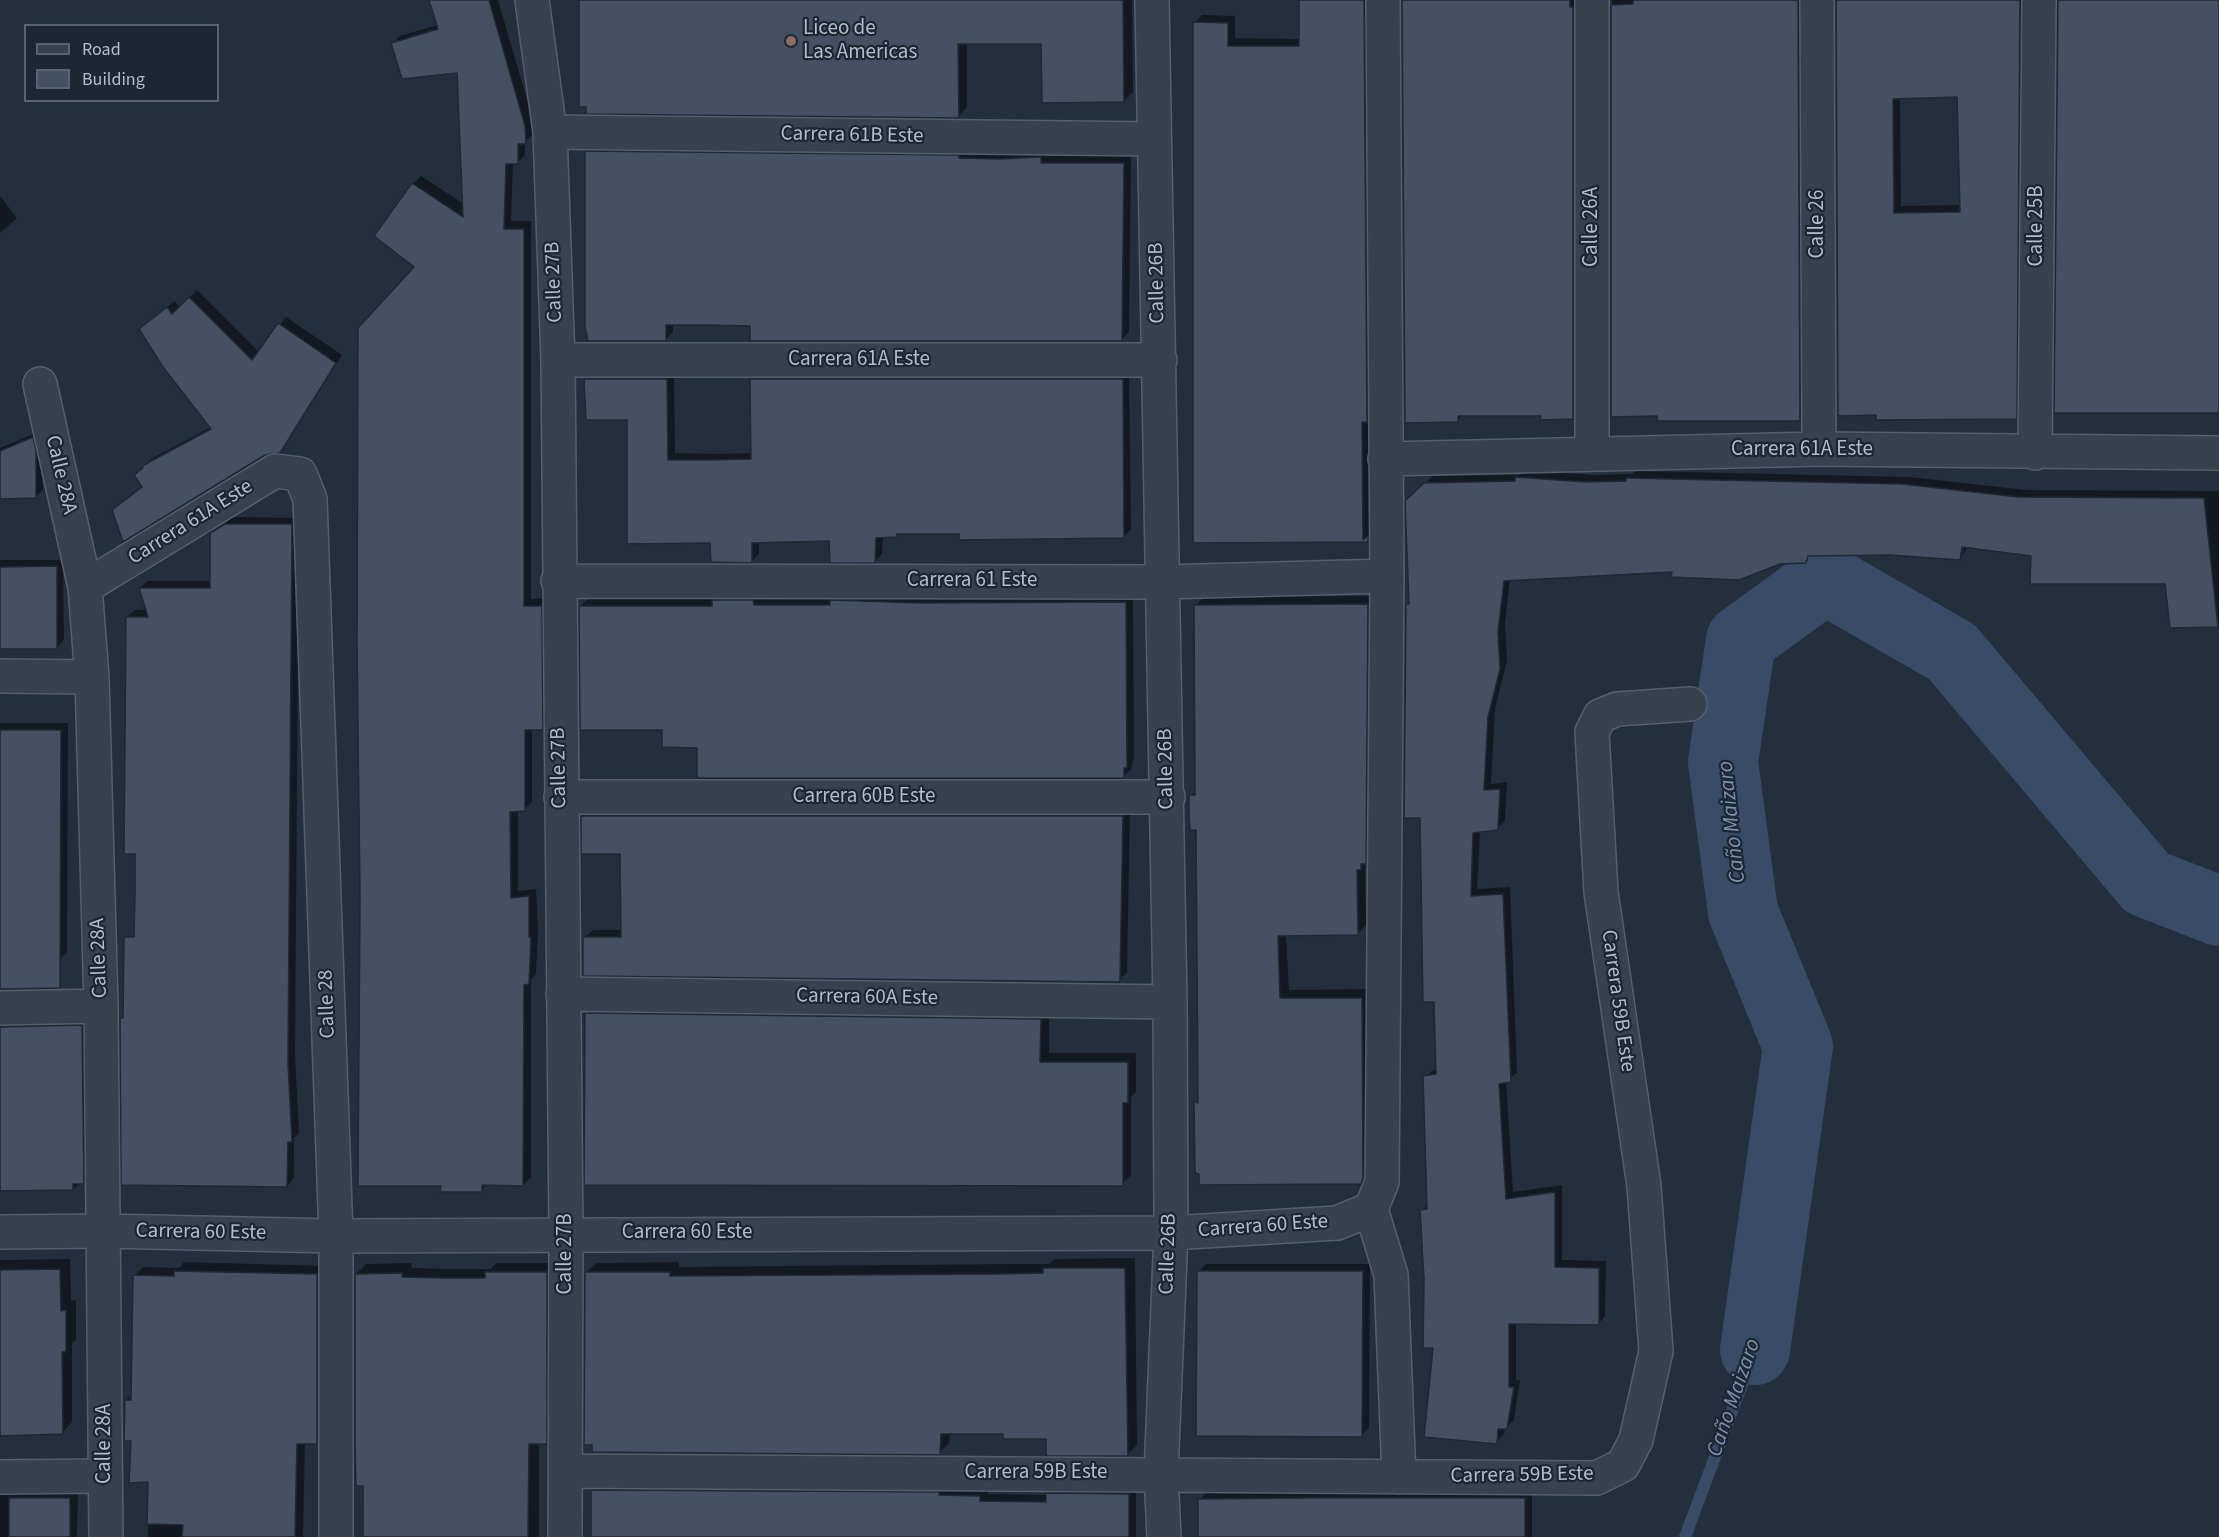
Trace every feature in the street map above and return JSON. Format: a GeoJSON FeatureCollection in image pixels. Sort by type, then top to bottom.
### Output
{"type":"FeatureCollection","features":[{"type":"Feature","properties":{"kind":"street","name":"Calle 27B"},"geometry":{"type":"LineString","coordinates":[[532,0],[550,132],[558,360],[558,581],[566,1233],[565,1537]]}},
{"type":"Feature","properties":{"kind":"street","name":"Calle 26B"},"geometry":{"type":"LineString","coordinates":[[1152,0],[1170,1002],[1171,1233],[1161,1474],[1164,1537]]}},
{"type":"Feature","properties":{"kind":"street"},"geometry":{"type":"LineString","coordinates":[[1383,0],[1387,576],[1382,1182],[1371,1209],[1391,1275],[1399,1477]]}},
{"type":"Feature","properties":{"kind":"street","name":"Calle 26A"},"geometry":{"type":"LineString","coordinates":[[1592,0],[1592,454]]}},
{"type":"Feature","properties":{"kind":"street","name":"Calle 26"},"geometry":{"type":"LineString","coordinates":[[1817,0],[1819,449]]}},
{"type":"Feature","properties":{"kind":"street","name":"Calle 25B"},"geometry":{"type":"LineString","coordinates":[[2035,453],[2039,0]]}},
{"type":"Feature","properties":{"kind":"street","name":"Carrera 61B Este"},"geometry":{"type":"LineString","coordinates":[[550,132],[1154,139]]}},
{"type":"Feature","properties":{"kind":"street","name":"Carrera 61A Este"},"geometry":{"type":"LineString","coordinates":[[558,360],[1160,360]]}},
{"type":"Feature","properties":{"kind":"street","name":"Calle 28A"},"geometry":{"type":"LineString","coordinates":[[40,384],[85,587],[92,677],[102,1006],[106,1537]]}},
{"type":"Feature","properties":{"kind":"street","name":"Carrera 61A Este"},"geometry":{"type":"LineString","coordinates":[[1385,459],[1819,449],[2035,453],[2219,453]]}},
{"type":"Feature","properties":{"kind":"street","name":"Carrera 61A Este"},"geometry":{"type":"LineString","coordinates":[[85,587],[275,471],[300,474]]}},
{"type":"Feature","properties":{"kind":"street","name":"Calle 28"},"geometry":{"type":"LineString","coordinates":[[300,474],[310,499],[336,1236],[336,1537]]}},
{"type":"Feature","properties":{"kind":"street","name":"Carrera 61 Este"},"geometry":{"type":"LineString","coordinates":[[558,581],[1163,582],[1387,576]]}},
{"type":"Feature","properties":{"kind":"street"},"geometry":{"type":"LineString","coordinates":[[0,676],[92,677]]}},
{"type":"Feature","properties":{"kind":"street","name":"Carrera 59B Este"},"geometry":{"type":"LineString","coordinates":[[566,1471],[1597,1478],[1623,1465],[1636,1440],[1656,1351],[1644,1186],[1601,892],[1592,732],[1600,716],[1617,709],[1690,704]]}},
{"type":"Feature","properties":{"kind":"street","name":"Carrera 60B Este"},"geometry":{"type":"LineString","coordinates":[[561,797],[1168,797]]}},
{"type":"Feature","properties":{"kind":"street","name":"Carrera 60A Este"},"geometry":{"type":"LineString","coordinates":[[563,994],[1170,1002]]}},
{"type":"Feature","properties":{"kind":"street"},"geometry":{"type":"LineString","coordinates":[[0,1008],[102,1006]]}},
{"type":"Feature","properties":{"kind":"street","name":"Carrera 60 Este"},"geometry":{"type":"LineString","coordinates":[[0,1232],[105,1231],[336,1236],[566,1233],[1171,1233],[1336,1223],[1371,1209]]}},
{"type":"Feature","properties":{"kind":"street"},"geometry":{"type":"LineString","coordinates":[[0,1477],[105,1476]]}},
{"type":"Feature","properties":{"kind":"building"},"geometry":{"type":"Polygon","coordinates":[[[429,0],[489,0],[525,126],[526,144],[518,144],[518,164],[506,164],[504,229],[524,229],[524,606],[542,606],[543,730],[525,730],[525,811],[510,812],[511,898],[529,896],[529,937],[531,937],[529,984],[524,985],[523,1186],[482,1185],[482,1192],[440,1192],[441,1186],[358,1186],[360,896],[357,643],[358,328],[414,267],[374,236],[412,183],[463,217],[457,73],[402,79],[391,43],[438,29],[429,0]]]}},
{"type":"Feature","properties":{"kind":"building"},"geometry":{"type":"Polygon","coordinates":[[[579,0],[1123,0],[1124,102],[1042,103],[1041,44],[958,44],[959,118],[586,114],[586,107],[579,107],[579,0]]]}},
{"type":"Feature","properties":{"kind":"building"},"geometry":{"type":"Polygon","coordinates":[[[1299,0],[1364,0],[1367,422],[1362,422],[1363,540],[1368,536],[1368,542],[1193,543],[1193,22],[1228,23],[1228,46],[1299,46],[1299,0]]]}},
{"type":"Feature","properties":{"kind":"building"},"geometry":{"type":"Polygon","coordinates":[[[1402,0],[1570,0],[1570,7],[1573,7],[1573,419],[1540,420],[1541,416],[1458,416],[1458,422],[1405,423],[1402,0]]]}},
{"type":"Feature","properties":{"kind":"building"},"geometry":{"type":"Polygon","coordinates":[[[1633,0],[1798,0],[1800,421],[1658,421],[1657,416],[1611,417],[1611,5],[1633,4],[1633,0]]]}},
{"type":"Feature","properties":{"kind":"building"},"geometry":{"type":"Polygon","coordinates":[[[1836,0],[2020,0],[2017,419],[1876,420],[1876,415],[1838,416],[1836,0]],[[1957,97],[1893,99],[1894,213],[1960,212],[1957,97]]]}},
{"type":"Feature","properties":{"kind":"building"},"geometry":{"type":"Polygon","coordinates":[[[2058,0],[2219,0],[2219,413],[2054,413],[2058,0]]]}},
{"type":"Feature","properties":{"kind":"building"},"geometry":{"type":"Polygon","coordinates":[[[585,151],[959,155],[959,158],[999,159],[1041,157],[1041,163],[1124,163],[1122,341],[750,341],[750,326],[666,325],[666,341],[588,341],[585,326],[585,151]]]}},
{"type":"Feature","properties":{"kind":"building"},"geometry":{"type":"Polygon","coordinates":[[[189,297],[252,360],[278,323],[336,363],[280,453],[265,455],[123,542],[112,510],[142,487],[134,475],[143,468],[142,466],[211,429],[163,367],[139,329],[167,307],[172,314],[189,297]]]}},
{"type":"Feature","properties":{"kind":"building"},"geometry":{"type":"Polygon","coordinates":[[[584,379],[667,379],[668,460],[709,460],[751,459],[750,379],[1123,379],[1124,538],[959,540],[959,534],[897,534],[897,537],[876,538],[875,563],[830,563],[829,541],[752,543],[752,563],[711,562],[710,543],[627,544],[627,420],[586,420],[584,379]]]}},
{"type":"Feature","properties":{"kind":"building"},"geometry":{"type":"Polygon","coordinates":[[[33,437],[36,450],[36,498],[0,499],[0,451],[33,437]]]}},
{"type":"Feature","properties":{"kind":"building"},"geometry":{"type":"Polygon","coordinates":[[[1515,477],[1585,482],[1626,481],[1626,478],[1902,484],[2018,497],[2204,498],[2218,627],[2170,628],[2165,584],[2030,584],[2031,556],[1962,547],[1960,560],[1890,555],[1808,556],[1806,563],[1780,564],[1739,580],[1671,577],[1672,572],[1504,581],[1498,632],[1500,669],[1488,717],[1484,790],[1500,789],[1498,830],[1473,833],[1471,896],[1503,894],[1511,1082],[1499,1084],[1506,1199],[1555,1192],[1555,1267],[1599,1268],[1599,1325],[1509,1324],[1509,1387],[1514,1387],[1507,1429],[1498,1429],[1497,1444],[1424,1437],[1433,1348],[1423,1348],[1424,1279],[1420,1210],[1427,1209],[1423,1076],[1436,1074],[1434,1002],[1423,1002],[1420,818],[1404,818],[1406,604],[1409,604],[1405,501],[1424,483],[1515,481],[1515,477]]]}},
{"type":"Feature","properties":{"kind":"building"},"geometry":{"type":"Polygon","coordinates":[[[225,524],[292,524],[288,1063],[292,1142],[288,1142],[287,1187],[121,1185],[120,1018],[123,1018],[124,937],[134,937],[135,896],[135,854],[124,854],[126,617],[148,617],[139,588],[210,588],[210,533],[225,524]]]}},
{"type":"Feature","properties":{"kind":"building"},"geometry":{"type":"Polygon","coordinates":[[[57,566],[57,649],[0,649],[0,567],[57,566]]]}},
{"type":"Feature","properties":{"kind":"building"},"geometry":{"type":"Polygon","coordinates":[[[712,600],[753,600],[754,605],[830,605],[830,600],[919,603],[1126,602],[1127,768],[1124,768],[1124,778],[697,778],[697,748],[662,747],[662,730],[580,730],[579,606],[712,606],[712,600]]]}},
{"type":"Feature","properties":{"kind":"building"},"geometry":{"type":"Polygon","coordinates":[[[1368,604],[1366,864],[1361,864],[1361,870],[1357,870],[1358,935],[1278,936],[1280,998],[1362,998],[1363,1178],[1361,1184],[1199,1185],[1199,1174],[1195,1173],[1194,1102],[1198,1103],[1196,830],[1190,830],[1189,813],[1189,795],[1195,795],[1194,605],[1368,604]]]}},
{"type":"Feature","properties":{"kind":"building"},"geometry":{"type":"Polygon","coordinates":[[[0,730],[61,730],[60,988],[0,989],[0,730]]]}},
{"type":"Feature","properties":{"kind":"building"},"geometry":{"type":"Polygon","coordinates":[[[581,816],[1123,816],[1120,982],[583,976],[583,937],[621,937],[620,854],[581,854],[581,816]]]}},
{"type":"Feature","properties":{"kind":"building"},"geometry":{"type":"Polygon","coordinates":[[[585,1013],[1041,1019],[1040,1062],[1128,1062],[1128,1103],[1123,1103],[1123,1186],[584,1185],[585,1013]]]}},
{"type":"Feature","properties":{"kind":"building"},"geometry":{"type":"Polygon","coordinates":[[[82,1025],[84,1184],[73,1184],[73,1190],[0,1191],[0,1027],[82,1025]]]}},
{"type":"Feature","properties":{"kind":"building"},"geometry":{"type":"Polygon","coordinates":[[[1043,1268],[1125,1268],[1128,1456],[1046,1456],[1046,1439],[1003,1439],[1003,1434],[941,1434],[940,1455],[592,1452],[592,1445],[584,1445],[585,1272],[670,1272],[670,1276],[1001,1274],[1043,1273],[1043,1268]]]}},
{"type":"Feature","properties":{"kind":"building"},"geometry":{"type":"Polygon","coordinates":[[[60,1269],[61,1311],[66,1310],[66,1352],[62,1352],[63,1434],[0,1436],[0,1270],[60,1269]]]}},
{"type":"Feature","properties":{"kind":"building"},"geometry":{"type":"Polygon","coordinates":[[[174,1271],[317,1274],[317,1444],[297,1444],[295,1537],[182,1537],[183,1525],[147,1524],[148,1482],[129,1483],[131,1441],[124,1441],[125,1400],[131,1400],[133,1275],[174,1276],[174,1271]]]}},
{"type":"Feature","properties":{"kind":"building"},"geometry":{"type":"Polygon","coordinates":[[[1197,1271],[1363,1271],[1362,1437],[1196,1436],[1197,1271]]]}},
{"type":"Feature","properties":{"kind":"building"},"geometry":{"type":"Polygon","coordinates":[[[485,1272],[547,1272],[547,1444],[529,1444],[528,1537],[363,1537],[363,1486],[356,1486],[355,1274],[402,1273],[402,1277],[485,1278],[485,1272]]]}},
{"type":"Feature","properties":{"kind":"building"},"geometry":{"type":"Polygon","coordinates":[[[591,1490],[939,1492],[939,1495],[980,1496],[980,1501],[1046,1502],[1046,1493],[1129,1494],[1129,1537],[591,1537],[591,1490]]]}},
{"type":"Feature","properties":{"kind":"building"},"geometry":{"type":"Polygon","coordinates":[[[9,1498],[70,1498],[70,1537],[9,1537],[9,1498]]]}},
{"type":"Feature","properties":{"kind":"building"},"geometry":{"type":"Polygon","coordinates":[[[1525,1498],[1525,1537],[1198,1537],[1198,1499],[1525,1498]]]}},
{"type":"Feature","properties":{"kind":"waterway","name":"Caño Maizaro"},"geometry":{"type":"LineString","coordinates":[[1755,1350],[1798,1046],[1743,912],[1723,762],[1741,640],[1825,579],[1952,652],[2147,883],[2219,911]]}},
{"type":"Feature","properties":{"kind":"waterway","name":"Caño Maizaro"},"geometry":{"type":"LineString","coordinates":[[1685,1537],[1755,1350]]}},
{"type":"Feature","properties":{"kind":"place","name":"Liceo de Las Americas"},"geometry":{"type":"Point","coordinates":[791,41]}}]}
